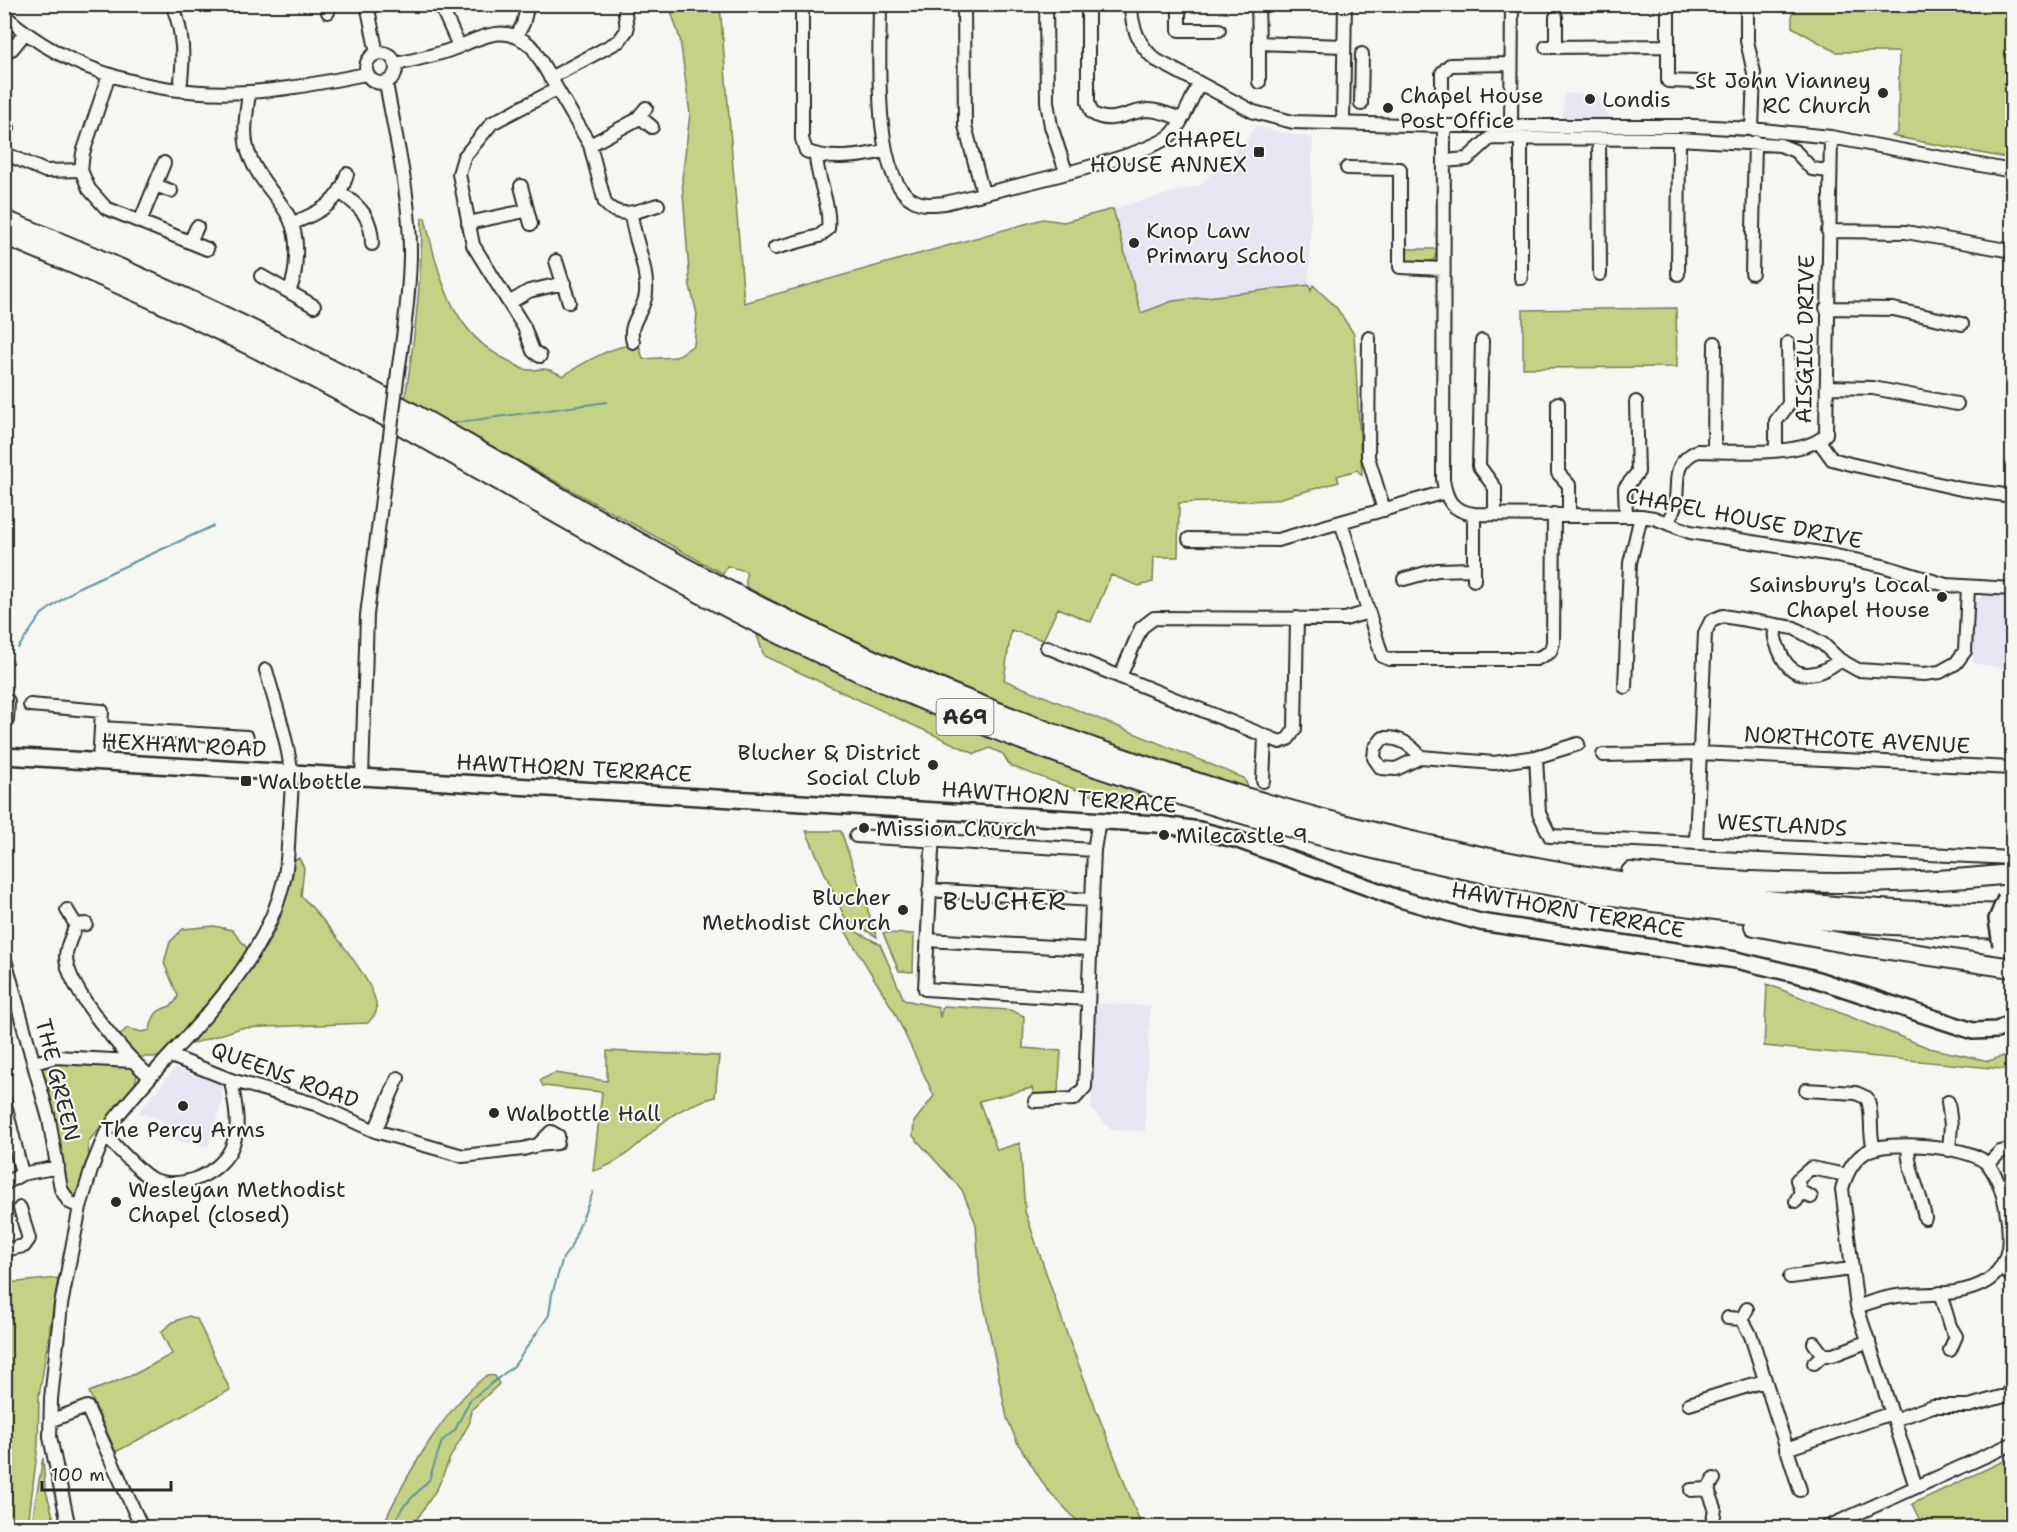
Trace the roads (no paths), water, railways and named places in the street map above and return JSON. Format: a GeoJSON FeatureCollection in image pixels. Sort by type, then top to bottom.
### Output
{"type":"FeatureCollection","features":[{"type":"Feature","properties":{"kind":"highway","name":"A69"},"geometry":{"type":"LineString","coordinates":[[4,220],[126,270],[287,347],[368,389],[758,605],[937,689],[1066,740],[1242,798],[1379,835],[1599,880],[1781,903],[1870,910],[2010,901]]}},
{"type":"Feature","properties":{"kind":"highway","name":"A69"},"geometry":{"type":"LineString","coordinates":[[4,236],[197,319],[362,404],[762,626],[986,726],[1136,781],[1317,836],[1484,873],[1598,895],[1780,918],[1869,925],[2013,929]]}},
{"type":"Feature","properties":{"kind":"highway"},"geometry":{"type":"LineString","coordinates":[[1486,858],[1695,879],[1883,882],[2013,874]]}},
{"type":"Feature","properties":{"kind":"highway"},"geometry":{"type":"LineString","coordinates":[[1598,895],[1850,944],[2013,967]]}},
{"type":"Feature","properties":{"kind":"main road","name":"HEXHAM ROAD"},"geometry":{"type":"LineString","coordinates":[[4,756],[362,778]]}},
{"type":"Feature","properties":{"kind":"main road","name":"HAWTHORN TERRACE"},"geometry":{"type":"LineString","coordinates":[[362,778],[1099,820],[1199,830],[1238,840],[1400,899],[1480,922],[1736,960],[1812,978],[1973,1031],[1997,1030],[2013,1023]]}},
{"type":"Feature","properties":{"kind":"main road"},"geometry":{"type":"LineString","coordinates":[[2010,901],[1997,919],[2001,945],[2013,967]]}},
{"type":"Feature","properties":{"kind":"street"},"geometry":{"type":"LineString","coordinates":[[367,4],[377,54]]}},
{"type":"Feature","properties":{"kind":"street"},"geometry":{"type":"LineString","coordinates":[[440,4],[459,46]]}},
{"type":"Feature","properties":{"kind":"street"},"geometry":{"type":"LineString","coordinates":[[517,35],[523,24],[528,4]]}},
{"type":"Feature","properties":{"kind":"street"},"geometry":{"type":"LineString","coordinates":[[801,4],[802,139],[806,151],[816,156],[870,155],[886,150]]}},
{"type":"Feature","properties":{"kind":"street"},"geometry":{"type":"LineString","coordinates":[[880,4],[881,127],[895,182],[914,201],[927,204],[945,203],[1066,172],[1160,143],[1173,132],[1199,84]]}},
{"type":"Feature","properties":{"kind":"street"},"geometry":{"type":"LineString","coordinates":[[964,4],[965,126],[984,193]]}},
{"type":"Feature","properties":{"kind":"street"},"geometry":{"type":"LineString","coordinates":[[1046,4],[1047,102],[1051,126],[1066,172]]}},
{"type":"Feature","properties":{"kind":"street"},"geometry":{"type":"LineString","coordinates":[[1088,4],[1088,102],[1092,113],[1110,120],[1145,110],[1157,111],[1181,119]]}},
{"type":"Feature","properties":{"kind":"street"},"geometry":{"type":"LineString","coordinates":[[1131,4],[1136,32],[1143,49],[1156,60],[1254,112],[1293,122],[1444,126],[1694,126],[1752,129],[1831,138],[2013,171]]}},
{"type":"Feature","properties":{"kind":"street"},"geometry":{"type":"LineString","coordinates":[[1179,4],[1179,30],[1219,30]]}},
{"type":"Feature","properties":{"kind":"street"},"geometry":{"type":"LineString","coordinates":[[1258,4],[1259,82]]}},
{"type":"Feature","properties":{"kind":"street"},"geometry":{"type":"LineString","coordinates":[[1343,123],[1345,4]]}},
{"type":"Feature","properties":{"kind":"street"},"geometry":{"type":"LineString","coordinates":[[1511,125],[1512,4]]}},
{"type":"Feature","properties":{"kind":"street"},"geometry":{"type":"LineString","coordinates":[[1668,4],[1668,81],[1697,82]]}},
{"type":"Feature","properties":{"kind":"street"},"geometry":{"type":"LineString","coordinates":[[1747,4],[1747,41],[1754,73],[1752,129]]}},
{"type":"Feature","properties":{"kind":"street"},"geometry":{"type":"LineString","coordinates":[[173,5],[184,48],[180,89]]}},
{"type":"Feature","properties":{"kind":"street"},"geometry":{"type":"LineString","coordinates":[[522,359],[536,353],[524,327],[479,257],[468,223],[459,174],[464,157],[492,123],[619,41],[627,30],[625,13]]}},
{"type":"Feature","properties":{"kind":"street"},"geometry":{"type":"LineString","coordinates":[[4,15],[25,33],[64,57],[109,75],[180,89],[249,92],[367,74]]}},
{"type":"Feature","properties":{"kind":"street"},"geometry":{"type":"LineString","coordinates":[[1556,17],[1551,47],[1668,46]]}},
{"type":"Feature","properties":{"kind":"street"},"geometry":{"type":"LineString","coordinates":[[12,49],[25,33]]}},
{"type":"Feature","properties":{"kind":"street"},"geometry":{"type":"LineString","coordinates":[[396,64],[459,46],[494,33],[517,35],[533,48],[590,145],[605,203],[610,209],[631,214],[658,205]]}},
{"type":"Feature","properties":{"kind":"street"},"geometry":{"type":"LineString","coordinates":[[1259,43],[1344,46]]}},
{"type":"Feature","properties":{"kind":"street"},"geometry":{"type":"LineString","coordinates":[[367,74],[369,60],[377,54],[388,55],[396,64]]}},
{"type":"Feature","properties":{"kind":"street"},"geometry":{"type":"LineString","coordinates":[[1361,104],[1362,54]]}},
{"type":"Feature","properties":{"kind":"street"},"geometry":{"type":"LineString","coordinates":[[386,83],[394,75],[396,64]]}},
{"type":"Feature","properties":{"kind":"street"},"geometry":{"type":"LineString","coordinates":[[1442,92],[1442,72],[1450,64],[1511,64]]}},
{"type":"Feature","properties":{"kind":"street"},"geometry":{"type":"LineString","coordinates":[[367,74],[375,82],[386,83]]}},
{"type":"Feature","properties":{"kind":"street"},"geometry":{"type":"LineString","coordinates":[[109,75],[85,145],[81,170],[89,189],[99,203],[114,212],[207,249]]}},
{"type":"Feature","properties":{"kind":"street"},"geometry":{"type":"LineString","coordinates":[[1344,80],[1362,80]]}},
{"type":"Feature","properties":{"kind":"street"},"geometry":{"type":"LineString","coordinates":[[362,778],[367,615],[407,313],[410,256],[402,172],[386,83]]}},
{"type":"Feature","properties":{"kind":"street"},"geometry":{"type":"LineString","coordinates":[[249,92],[246,133],[250,158],[293,223],[297,237],[296,271],[289,291]]}},
{"type":"Feature","properties":{"kind":"street"},"geometry":{"type":"LineString","coordinates":[[590,145],[643,112],[652,127]]}},
{"type":"Feature","properties":{"kind":"street"},"geometry":{"type":"LineString","coordinates":[[1189,539],[1278,540],[1445,492],[1444,126]]}},
{"type":"Feature","properties":{"kind":"street"},"geometry":{"type":"LineString","coordinates":[[1444,161],[1467,159],[1490,138],[1679,139],[1780,145],[1795,151],[1812,169],[1829,171]]}},
{"type":"Feature","properties":{"kind":"street"},"geometry":{"type":"LineString","coordinates":[[1521,138],[1521,278]]}},
{"type":"Feature","properties":{"kind":"street"},"geometry":{"type":"LineString","coordinates":[[1599,138],[1600,274]]}},
{"type":"Feature","properties":{"kind":"street","name":"AISGILL DRIVE"},"geometry":{"type":"LineString","coordinates":[[1668,523],[1675,505],[1678,467],[1686,457],[1697,451],[1776,450],[1820,441],[1826,434],[1826,308],[1831,138]]}},
{"type":"Feature","properties":{"kind":"street"},"geometry":{"type":"LineString","coordinates":[[1678,274],[1679,139]]}},
{"type":"Feature","properties":{"kind":"street"},"geometry":{"type":"LineString","coordinates":[[1752,273],[1755,142]]}},
{"type":"Feature","properties":{"kind":"street"},"geometry":{"type":"LineString","coordinates":[[4,153],[45,171],[81,170]]}},
{"type":"Feature","properties":{"kind":"street"},"geometry":{"type":"LineString","coordinates":[[775,248],[819,236],[828,229],[829,220],[816,174],[816,156]]}},
{"type":"Feature","properties":{"kind":"street"},"geometry":{"type":"LineString","coordinates":[[140,222],[164,163]]}},
{"type":"Feature","properties":{"kind":"street"},"geometry":{"type":"LineString","coordinates":[[1347,168],[1400,169],[1400,267],[1443,269]]}},
{"type":"Feature","properties":{"kind":"street"},"geometry":{"type":"LineString","coordinates":[[293,223],[316,213],[341,193],[347,174]]}},
{"type":"Feature","properties":{"kind":"street"},"geometry":{"type":"LineString","coordinates":[[155,185],[171,191]]}},
{"type":"Feature","properties":{"kind":"street"},"geometry":{"type":"LineString","coordinates":[[520,186],[525,211],[531,224]]}},
{"type":"Feature","properties":{"kind":"street"},"geometry":{"type":"LineString","coordinates":[[341,193],[355,203],[367,217],[372,244]]}},
{"type":"Feature","properties":{"kind":"street"},"geometry":{"type":"LineString","coordinates":[[367,217],[380,210]]}},
{"type":"Feature","properties":{"kind":"street"},"geometry":{"type":"LineString","coordinates":[[468,223],[525,211]]}},
{"type":"Feature","properties":{"kind":"street"},"geometry":{"type":"LineString","coordinates":[[617,338],[632,338],[646,296],[646,282],[631,214]]}},
{"type":"Feature","properties":{"kind":"street"},"geometry":{"type":"LineString","coordinates":[[190,242],[197,227]]}},
{"type":"Feature","properties":{"kind":"street"},"geometry":{"type":"LineString","coordinates":[[1828,231],[1906,232],[2013,251]]}},
{"type":"Feature","properties":{"kind":"street"},"geometry":{"type":"LineString","coordinates":[[556,261],[569,302]]}},
{"type":"Feature","properties":{"kind":"street"},"geometry":{"type":"LineString","coordinates":[[261,276],[314,306]]}},
{"type":"Feature","properties":{"kind":"street"},"geometry":{"type":"LineString","coordinates":[[509,303],[529,291],[564,283]]}},
{"type":"Feature","properties":{"kind":"street"},"geometry":{"type":"LineString","coordinates":[[1826,308],[1893,309],[1962,324]]}},
{"type":"Feature","properties":{"kind":"street"},"geometry":{"type":"LineString","coordinates":[[1369,338],[1368,457],[1384,510]]}},
{"type":"Feature","properties":{"kind":"street"},"geometry":{"type":"LineString","coordinates":[[1482,341],[1479,466],[1495,489],[1495,514]]}},
{"type":"Feature","properties":{"kind":"street"},"geometry":{"type":"LineString","coordinates":[[1714,451],[1715,342]]}},
{"type":"Feature","properties":{"kind":"street"},"geometry":{"type":"LineString","coordinates":[[1776,450],[1776,421],[1789,404],[1788,342]]}},
{"type":"Feature","properties":{"kind":"street"},"geometry":{"type":"LineString","coordinates":[[1827,387],[1873,388],[1957,404]]}},
{"type":"Feature","properties":{"kind":"street"},"geometry":{"type":"LineString","coordinates":[[1626,514],[1625,488],[1638,472],[1636,402]]}},
{"type":"Feature","properties":{"kind":"street"},"geometry":{"type":"LineString","coordinates":[[1558,403],[1558,473],[1569,485],[1569,514]]}},
{"type":"Feature","properties":{"kind":"street"},"geometry":{"type":"LineString","coordinates":[[1820,441],[1832,459],[1850,465],[1962,489],[2013,496]]}},
{"type":"Feature","properties":{"kind":"street","name":"CHAPEL HOUSE DRIVE"},"geometry":{"type":"LineString","coordinates":[[1445,492],[1450,504],[1460,512],[1641,516],[1690,532],[1827,554],[1883,566],[1946,585],[2013,589]]}},
{"type":"Feature","properties":{"kind":"street"},"geometry":{"type":"LineString","coordinates":[[1404,579],[1437,570],[1474,575],[1474,514]]}},
{"type":"Feature","properties":{"kind":"street"},"geometry":{"type":"LineString","coordinates":[[1341,522],[1382,656],[1389,659],[1543,657],[1550,652],[1554,643],[1554,514]]}},
{"type":"Feature","properties":{"kind":"street"},"geometry":{"type":"LineString","coordinates":[[1625,687],[1630,563],[1641,516]]}},
{"type":"Feature","properties":{"kind":"street"},"geometry":{"type":"LineString","coordinates":[[1696,842],[1705,633],[1711,621],[1723,616],[1808,633],[1840,660],[1858,670],[1924,674],[1940,672],[1956,663],[1965,651],[1968,588]]}},
{"type":"Feature","properties":{"kind":"street"},"geometry":{"type":"LineString","coordinates":[[1120,677],[1141,628],[1154,618],[1345,619],[1368,612]]}},
{"type":"Feature","properties":{"kind":"street"},"geometry":{"type":"LineString","coordinates":[[1047,647],[1275,741],[1284,741],[1295,729],[1297,618]]}},
{"type":"Feature","properties":{"kind":"street"},"geometry":{"type":"LineString","coordinates":[[1777,625],[1774,638],[1785,665],[1795,673],[1818,674],[1840,660]]}},
{"type":"Feature","properties":{"kind":"street"},"geometry":{"type":"LineString","coordinates":[[69,1527],[50,1437],[51,1399],[61,1305],[80,1207],[105,1135],[130,1099],[171,1056],[241,970],[261,939],[278,902],[287,856],[291,773],[287,744],[266,670]]}},
{"type":"Feature","properties":{"kind":"street"},"geometry":{"type":"LineString","coordinates":[[8,701],[10,721]]}},
{"type":"Feature","properties":{"kind":"street"},"geometry":{"type":"LineString","coordinates":[[30,705],[102,711],[99,762]]}},
{"type":"Feature","properties":{"kind":"street"},"geometry":{"type":"LineString","coordinates":[[101,728],[247,737]]}},
{"type":"Feature","properties":{"kind":"street"},"geometry":{"type":"LineString","coordinates":[[1263,781],[1265,737]]}},
{"type":"Feature","properties":{"kind":"street"},"geometry":{"type":"LineString","coordinates":[[1421,757],[1494,763],[1536,757],[1578,744]]}},
{"type":"Feature","properties":{"kind":"street","name":"NORTHCOTE AVENUE"},"geometry":{"type":"LineString","coordinates":[[1603,755],[1700,753],[2013,768]]}},
{"type":"Feature","properties":{"kind":"street","name":"WESTLANDS"},"geometry":{"type":"LineString","coordinates":[[1536,757],[1539,813],[1550,836],[2013,858]]}},
{"type":"Feature","properties":{"kind":"street"},"geometry":{"type":"LineString","coordinates":[[934,811],[925,989],[1087,999]]}},
{"type":"Feature","properties":{"kind":"street"},"geometry":{"type":"LineString","coordinates":[[1035,1101],[1074,1099],[1085,1087],[1094,850],[1099,820]]}},
{"type":"Feature","properties":{"kind":"street"},"geometry":{"type":"LineString","coordinates":[[856,836],[1094,850]]}},
{"type":"Feature","properties":{"kind":"street"},"geometry":{"type":"LineString","coordinates":[[929,891],[1092,900]]}},
{"type":"Feature","properties":{"kind":"street"},"geometry":{"type":"LineString","coordinates":[[68,910],[81,924],[66,957],[79,993],[132,1061],[150,1077]]}},
{"type":"Feature","properties":{"kind":"street"},"geometry":{"type":"LineString","coordinates":[[927,940],[1089,950]]}},
{"type":"Feature","properties":{"kind":"street","name":"THE GREEN"},"geometry":{"type":"LineString","coordinates":[[4,956],[50,1119],[61,1190],[69,1202],[80,1207]]}},
{"type":"Feature","properties":{"kind":"street","name":"QUEENS ROAD"},"geometry":{"type":"LineString","coordinates":[[171,1056],[231,1080],[315,1104],[375,1131],[420,1146],[463,1156],[538,1145]]}},
{"type":"Feature","properties":{"kind":"street"},"geometry":{"type":"LineString","coordinates":[[34,1063],[56,1057],[132,1061]]}},
{"type":"Feature","properties":{"kind":"street"},"geometry":{"type":"LineString","coordinates":[[375,1131],[398,1078]]}},
{"type":"Feature","properties":{"kind":"street"},"geometry":{"type":"LineString","coordinates":[[105,1135],[152,1179],[176,1183],[200,1178],[220,1164],[233,1146],[237,1127],[231,1080]]}},
{"type":"Feature","properties":{"kind":"street"},"geometry":{"type":"LineString","coordinates":[[1806,1090],[1856,1093],[1867,1098],[1871,1116],[1870,1136],[1874,1148]]}},
{"type":"Feature","properties":{"kind":"street"},"geometry":{"type":"LineString","coordinates":[[4,1100],[22,1174]]}},
{"type":"Feature","properties":{"kind":"street"},"geometry":{"type":"LineString","coordinates":[[1947,1102],[1951,1125],[1949,1150]]}},
{"type":"Feature","properties":{"kind":"street"},"geometry":{"type":"LineString","coordinates":[[1857,1307],[1895,1296],[1940,1293],[1983,1283],[2001,1267],[2008,1245],[2009,1223],[2002,1186],[1988,1164],[1974,1154],[1886,1145],[1874,1148],[1855,1161],[1846,1175],[1842,1200],[1857,1307],[1916,1487]]}},
{"type":"Feature","properties":{"kind":"street"},"geometry":{"type":"LineString","coordinates":[[1908,1146],[1910,1171],[1919,1190],[1925,1218]]}},
{"type":"Feature","properties":{"kind":"street"},"geometry":{"type":"LineString","coordinates":[[1988,1164],[2000,1152],[2013,1149]]}},
{"type":"Feature","properties":{"kind":"street"},"geometry":{"type":"LineString","coordinates":[[4,1184],[22,1174],[58,1167]]}},
{"type":"Feature","properties":{"kind":"street"},"geometry":{"type":"LineString","coordinates":[[1803,1197],[1797,1180],[1811,1168],[1846,1175]]}},
{"type":"Feature","properties":{"kind":"street"},"geometry":{"type":"LineString","coordinates":[[4,1250],[27,1243],[29,1239],[24,1211]]}},
{"type":"Feature","properties":{"kind":"street"},"geometry":{"type":"LineString","coordinates":[[2001,1267],[2013,1277]]}},
{"type":"Feature","properties":{"kind":"street"},"geometry":{"type":"LineString","coordinates":[[1790,1277],[1851,1269]]}},
{"type":"Feature","properties":{"kind":"street"},"geometry":{"type":"LineString","coordinates":[[1940,1293],[1950,1326],[1956,1336],[1950,1350]]}},
{"type":"Feature","properties":{"kind":"street"},"geometry":{"type":"LineString","coordinates":[[1728,1318],[1745,1314],[1764,1381],[1800,1490]]}},
{"type":"Feature","properties":{"kind":"street"},"geometry":{"type":"LineString","coordinates":[[1814,1342],[1819,1359],[1869,1341]]}},
{"type":"Feature","properties":{"kind":"street"},"geometry":{"type":"LineString","coordinates":[[1689,1404],[1764,1381]]}},
{"type":"Feature","properties":{"kind":"street"},"geometry":{"type":"LineString","coordinates":[[1786,1449],[1933,1407],[1969,1406],[1989,1401],[2008,1395],[2013,1385]]}},
{"type":"Feature","properties":{"kind":"street"},"geometry":{"type":"LineString","coordinates":[[52,1420],[87,1407],[142,1527]]}},
{"type":"Feature","properties":{"kind":"street"},"geometry":{"type":"LineString","coordinates":[[1825,1527],[2013,1444]]}},
{"type":"Feature","properties":{"kind":"street"},"geometry":{"type":"LineString","coordinates":[[1690,1490],[1711,1484],[1715,1508],[1712,1527]]}},
{"type":"Feature","properties":{"kind":"waterway"},"geometry":{"type":"LineString","coordinates":[[453,423],[607,402]]}},
{"type":"Feature","properties":{"kind":"waterway"},"geometry":{"type":"LineString","coordinates":[[18,648],[42,614],[79,587],[213,526]]}},
{"type":"Feature","properties":{"kind":"waterway"},"geometry":{"type":"LineString","coordinates":[[392,1528],[402,1508],[429,1480],[442,1441],[455,1430],[470,1400],[514,1366],[549,1315],[552,1294],[563,1258],[570,1249],[593,1192]]}},
{"type":"Feature","properties":{"kind":"place","name":"St John Vianney RC Church"},"geometry":{"type":"Point","coordinates":[1883,93]}},
{"type":"Feature","properties":{"kind":"place","name":"Londis"},"geometry":{"type":"Point","coordinates":[1590,99]}},
{"type":"Feature","properties":{"kind":"place","name":"Chapel House Post Office"},"geometry":{"type":"Point","coordinates":[1388,108]}},
{"type":"Feature","properties":{"kind":"place","name":"CHAPEL HOUSE ANNEX"},"geometry":{"type":"Point","coordinates":[1259,152]}},
{"type":"Feature","properties":{"kind":"place","name":"Knop Law Primary School"},"geometry":{"type":"Point","coordinates":[1134,243]}},
{"type":"Feature","properties":{"kind":"place","name":"Sainsbury's Local Chapel House"},"geometry":{"type":"Point","coordinates":[1942,597]}},
{"type":"Feature","properties":{"kind":"place","name":"Blucher & District Social Club"},"geometry":{"type":"Point","coordinates":[933,765]}},
{"type":"Feature","properties":{"kind":"place","name":"Walbottle"},"geometry":{"type":"Point","coordinates":[246,781]}},
{"type":"Feature","properties":{"kind":"place","name":"Mission Church"},"geometry":{"type":"Point","coordinates":[864,828]}},
{"type":"Feature","properties":{"kind":"place","name":"Milecastle 9"},"geometry":{"type":"Point","coordinates":[1164,835]}},
{"type":"Feature","properties":{"kind":"place","name":"Blucher Methodist Church"},"geometry":{"type":"Point","coordinates":[903,910]}},
{"type":"Feature","properties":{"kind":"place","name":"The Percy Arms"},"geometry":{"type":"Point","coordinates":[183,1106]}},
{"type":"Feature","properties":{"kind":"place","name":"Walbottle Hall"},"geometry":{"type":"Point","coordinates":[494,1113]}},
{"type":"Feature","properties":{"kind":"place","name":"Wesleyan Methodist Chapel (closed)"},"geometry":{"type":"Point","coordinates":[116,1202]}},
{"type":"Feature","properties":{"kind":"district","name":"BLUCHER"},"geometry":{"type":"Point","coordinates":[1005,900]}}]}
